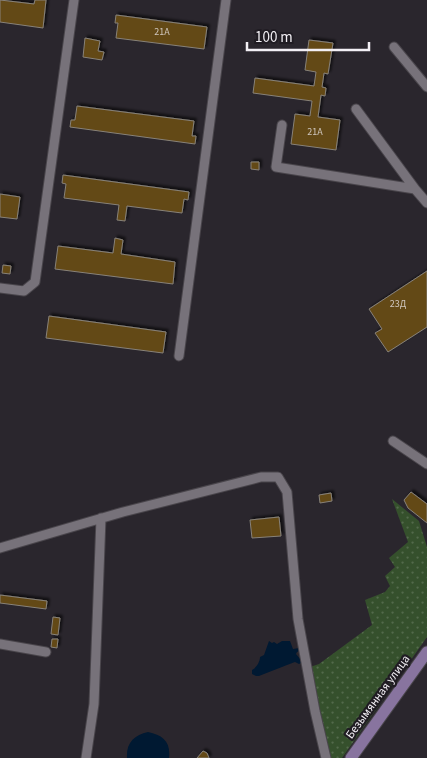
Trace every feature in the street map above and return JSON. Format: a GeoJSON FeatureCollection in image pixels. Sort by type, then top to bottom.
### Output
{"type":"FeatureCollection","features":[{"type":"Feature","properties":{"kind":"main road","name":"Безымянная улица"},"geometry":{"type":"LineString","coordinates":[[351,758],[427,652]]}},
{"type":"Feature","properties":{"kind":"street"},"geometry":{"type":"LineString","coordinates":[[0,288],[24,291],[35,282],[74,0]]}},
{"type":"Feature","properties":{"kind":"street"},"geometry":{"type":"LineString","coordinates":[[179,356],[226,0]]}},
{"type":"Feature","properties":{"kind":"street"},"geometry":{"type":"LineString","coordinates":[[394,48],[427,87]]}},
{"type":"Feature","properties":{"kind":"street"},"geometry":{"type":"LineString","coordinates":[[356,109],[427,203]]}},
{"type":"Feature","properties":{"kind":"street"},"geometry":{"type":"LineString","coordinates":[[282,125],[276,166],[415,189]]}},
{"type":"Feature","properties":{"kind":"street"},"geometry":{"type":"LineString","coordinates":[[393,441],[427,464]]}},
{"type":"Feature","properties":{"kind":"street"},"geometry":{"type":"LineString","coordinates":[[0,548],[101,518],[261,477],[278,477],[287,492],[298,619],[326,758]]}},
{"type":"Feature","properties":{"kind":"street"},"geometry":{"type":"LineString","coordinates":[[86,758],[94,704],[101,518]]}},
{"type":"Feature","properties":{"kind":"street"},"geometry":{"type":"LineString","coordinates":[[0,644],[46,652]]}},
{"type":"Feature","properties":{"kind":"green space"},"geometry":{"type":"Polygon","coordinates":[[[392,499],[419,521],[427,547],[427,637],[342,758],[327,758],[310,667],[319,664],[372,625],[365,600],[385,592],[390,586],[385,576],[395,567],[389,558],[408,542],[392,499]]]}},
{"type":"Feature","properties":{"kind":"water"},"geometry":{"type":"Polygon","coordinates":[[[269,641],[277,644],[282,641],[290,641],[293,649],[299,648],[296,654],[301,663],[295,662],[259,676],[252,674],[252,670],[258,665],[260,657],[264,655],[269,641]]]}},
{"type":"Feature","properties":{"kind":"water"},"geometry":{"type":"Polygon","coordinates":[[[148,732],[158,735],[165,740],[169,748],[169,758],[127,758],[128,748],[132,741],[139,735],[148,732]]]}},
{"type":"Feature","properties":{"kind":"building"},"geometry":{"type":"Polygon","coordinates":[[[0,0],[34,4],[35,0],[46,0],[43,28],[0,22],[0,0]]]}},
{"type":"Feature","properties":{"kind":"building"},"geometry":{"type":"Polygon","coordinates":[[[116,15],[207,27],[204,49],[116,38],[118,23],[115,23],[116,15]]]}},
{"type":"Feature","properties":{"kind":"building"},"geometry":{"type":"Polygon","coordinates":[[[85,38],[100,41],[98,51],[104,52],[102,60],[83,57],[85,38]]]}},
{"type":"Feature","properties":{"kind":"building"},"geometry":{"type":"Polygon","coordinates":[[[309,40],[333,43],[328,74],[324,73],[322,87],[326,88],[325,96],[321,95],[318,117],[340,120],[336,150],[291,144],[295,114],[310,116],[312,101],[253,93],[255,78],[314,86],[316,72],[305,70],[309,40]]]}},
{"type":"Feature","properties":{"kind":"building"},"geometry":{"type":"Polygon","coordinates":[[[77,106],[194,121],[192,136],[196,136],[195,144],[70,127],[71,120],[75,120],[77,106]]]}},
{"type":"Feature","properties":{"kind":"building"},"geometry":{"type":"Polygon","coordinates":[[[251,162],[259,162],[259,170],[251,169],[251,162]]]}},
{"type":"Feature","properties":{"kind":"building"},"geometry":{"type":"Polygon","coordinates":[[[63,175],[189,192],[188,200],[184,199],[182,213],[127,206],[125,221],[117,220],[119,205],[64,198],[66,184],[62,183],[63,175]]]}},
{"type":"Feature","properties":{"kind":"building"},"geometry":{"type":"Polygon","coordinates":[[[0,194],[20,197],[17,219],[0,217],[0,194]]]}},
{"type":"Feature","properties":{"kind":"building"},"geometry":{"type":"Polygon","coordinates":[[[115,238],[123,240],[121,254],[175,262],[173,284],[55,269],[58,246],[113,253],[115,238]]]}},
{"type":"Feature","properties":{"kind":"building"},"geometry":{"type":"Polygon","coordinates":[[[3,265],[11,266],[10,274],[2,273],[3,265]]]}},
{"type":"Feature","properties":{"kind":"building"},"geometry":{"type":"Polygon","coordinates":[[[427,271],[427,327],[388,352],[375,333],[382,329],[369,309],[427,271]]]}},
{"type":"Feature","properties":{"kind":"building"},"geometry":{"type":"Polygon","coordinates":[[[49,316],[166,332],[163,353],[46,338],[49,316]]]}},
{"type":"Feature","properties":{"kind":"building"},"geometry":{"type":"Polygon","coordinates":[[[411,492],[427,504],[427,523],[408,508],[404,500],[411,492]]]}},
{"type":"Feature","properties":{"kind":"building"},"geometry":{"type":"Polygon","coordinates":[[[331,493],[332,501],[320,503],[319,495],[331,493]]]}},
{"type":"Feature","properties":{"kind":"building"},"geometry":{"type":"Polygon","coordinates":[[[279,517],[281,536],[252,538],[250,520],[279,517]]]}},
{"type":"Feature","properties":{"kind":"building"},"geometry":{"type":"Polygon","coordinates":[[[0,595],[47,601],[46,609],[0,603],[0,595]]]}},
{"type":"Feature","properties":{"kind":"building"},"geometry":{"type":"Polygon","coordinates":[[[53,617],[60,618],[58,635],[51,634],[53,617]]]}},
{"type":"Feature","properties":{"kind":"building"},"geometry":{"type":"Polygon","coordinates":[[[52,639],[58,639],[57,648],[51,647],[52,639]]]}},
{"type":"Feature","properties":{"kind":"building"},"geometry":{"type":"Polygon","coordinates":[[[203,751],[207,753],[209,758],[197,758],[203,751]]]}}]}
